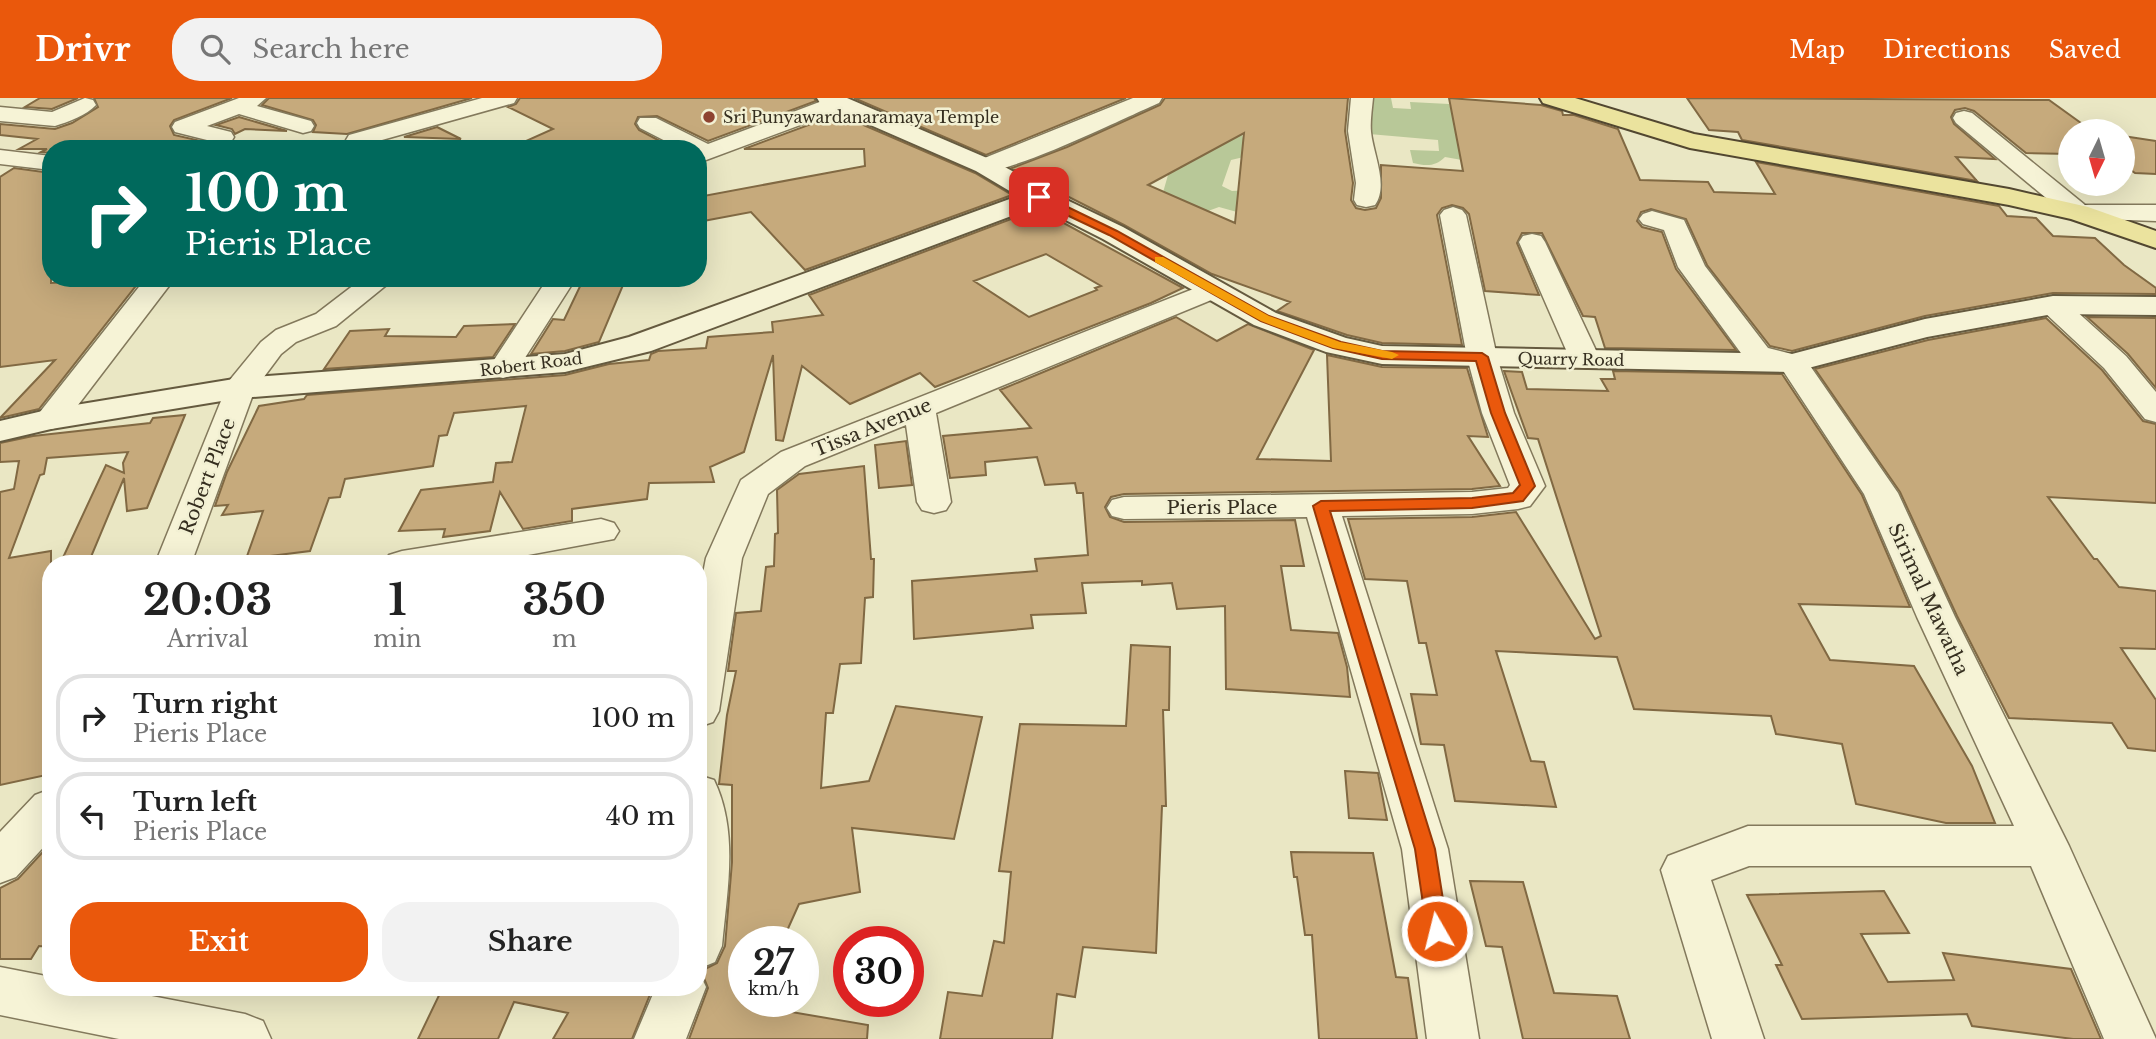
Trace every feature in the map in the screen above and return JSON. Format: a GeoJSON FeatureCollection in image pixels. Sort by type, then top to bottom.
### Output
{"type":"FeatureCollection","features":[{"type":"Feature","properties":{"kind":"main road"},"geometry":{"type":"LineString","coordinates":[[1551,98],[1690,141],[2009,197],[2079,213],[2156,240]]}},
{"type":"Feature","properties":{"kind":"street"},"geometry":{"type":"LineString","coordinates":[[357,140],[506,98]]}},
{"type":"Feature","properties":{"kind":"street"},"geometry":{"type":"LineString","coordinates":[[985,166],[1151,98]]}},
{"type":"Feature","properties":{"kind":"street"},"geometry":{"type":"LineString","coordinates":[[1362,98],[1359,131],[1368,183],[1366,201]]}},
{"type":"Feature","properties":{"kind":"street"},"geometry":{"type":"LineString","coordinates":[[707,153],[833,100]]}},
{"type":"Feature","properties":{"kind":"street","name":"Quarry Road"},"geometry":{"type":"LineString","coordinates":[[833,100],[985,166],[1039,197],[1113,233],[1265,319],[1337,345],[1382,355],[1793,363],[1925,328],[2053,305],[2156,306]]}},
{"type":"Feature","properties":{"kind":"street"},"geometry":{"type":"LineString","coordinates":[[223,137],[183,127],[246,103],[303,126]]}},
{"type":"Feature","properties":{"kind":"street"},"geometry":{"type":"LineString","coordinates":[[0,114],[55,119],[85,105]]}},
{"type":"Feature","properties":{"kind":"street"},"geometry":{"type":"LineString","coordinates":[[1964,118],[2079,213],[2156,213]]}},
{"type":"Feature","properties":{"kind":"street"},"geometry":{"type":"LineString","coordinates":[[648,123],[677,140]]}},
{"type":"Feature","properties":{"kind":"street"},"geometry":{"type":"LineString","coordinates":[[0,157],[42,162]]}},
{"type":"Feature","properties":{"kind":"street","name":"Robert Road"},"geometry":{"type":"LineString","coordinates":[[0,431],[51,419],[240,388],[565,363],[640,344],[1039,197]]}},
{"type":"Feature","properties":{"kind":"street"},"geometry":{"type":"LineString","coordinates":[[1453,215],[1482,357]]}},
{"type":"Feature","properties":{"kind":"street"},"geometry":{"type":"LineString","coordinates":[[1653,219],[1675,225],[1692,267],[1757,354],[1793,363]]}},
{"type":"Feature","properties":{"kind":"street"},"geometry":{"type":"LineString","coordinates":[[1532,242],[1585,359]]}},
{"type":"Feature","properties":{"kind":"street"},"geometry":{"type":"LineString","coordinates":[[51,419],[154,287]]}},
{"type":"Feature","properties":{"kind":"street","name":"Robert Place"},"geometry":{"type":"LineString","coordinates":[[176,555],[240,388],[271,348],[286,336],[326,320],[369,287]]}},
{"type":"Feature","properties":{"kind":"street"},"geometry":{"type":"LineString","coordinates":[[503,369],[556,287]]}},
{"type":"Feature","properties":{"kind":"street","name":"Tissa Avenue"},"geometry":{"type":"LineString","coordinates":[[707,658],[724,558],[753,488],[793,459],[1211,290]]}},
{"type":"Feature","properties":{"kind":"street"},"geometry":{"type":"LineString","coordinates":[[2053,305],[2115,362],[2156,412]]}},
{"type":"Feature","properties":{"kind":"street","name":"Pieris Place"},"geometry":{"type":"LineString","coordinates":[[1124,508],[1472,503],[1518,498],[1528,486],[1498,413],[1482,357]]}},
{"type":"Feature","properties":{"kind":"street","name":"Sirimal Mawatha"},"geometry":{"type":"LineString","coordinates":[[1793,363],[1881,493],[1936,617],[2046,846],[2130,1039]]}},
{"type":"Feature","properties":{"kind":"street"},"geometry":{"type":"LineString","coordinates":[[919,408],[934,502]]}},
{"type":"Feature","properties":{"kind":"street"},"geometry":{"type":"LineString","coordinates":[[1321,506],[1425,849],[1453,1039]]}},
{"type":"Feature","properties":{"kind":"street"},"geometry":{"type":"LineString","coordinates":[[456,555],[601,531]]}},
{"type":"Feature","properties":{"kind":"street"},"geometry":{"type":"LineString","coordinates":[[0,863],[42,818]]}},
{"type":"Feature","properties":{"kind":"street"},"geometry":{"type":"LineString","coordinates":[[1738,1039],[1684,870],[1748,846],[2046,846]]}},
{"type":"Feature","properties":{"kind":"street"},"geometry":{"type":"LineString","coordinates":[[0,991],[245,1039]]}},
{"type":"Feature","properties":{"kind":"street"},"geometry":{"type":"LineString","coordinates":[[660,1039],[677,996]]}},
{"type":"Feature","properties":{"kind":"green space"},"geometry":{"type":"Polygon","coordinates":[[[1362,98],[1391,98],[1393,108],[1411,109],[1410,102],[1449,104],[1453,116],[1496,166],[1445,157],[1430,165],[1413,163],[1410,150],[1439,151],[1438,140],[1369,134],[1362,98]]]}},
{"type":"Feature","properties":{"kind":"green space"},"geometry":{"type":"Polygon","coordinates":[[[1237,110],[1243,139],[1259,144],[1248,156],[1231,160],[1222,186],[1232,191],[1270,189],[1237,212],[1219,207],[1208,211],[1162,196],[1168,175],[1237,110]]]}},
{"type":"Feature","properties":{"kind":"building"},"geometry":{"type":"Polygon","coordinates":[[[40,98],[78,98],[52,109],[25,107],[40,98]]]}},
{"type":"Feature","properties":{"kind":"building"},"geometry":{"type":"Polygon","coordinates":[[[94,98],[232,98],[174,120],[170,126],[174,135],[196,140],[42,140],[42,149],[19,149],[37,139],[0,135],[0,124],[55,129],[72,123],[98,107],[94,98]]]}},
{"type":"Feature","properties":{"kind":"building"},"geometry":{"type":"Polygon","coordinates":[[[269,98],[472,98],[347,134],[313,132],[316,125],[313,120],[262,105],[269,98]]]}},
{"type":"Feature","properties":{"kind":"building"},"geometry":{"type":"Polygon","coordinates":[[[520,98],[814,98],[816,101],[708,141],[657,116],[638,117],[635,124],[639,130],[658,140],[528,140],[553,129],[508,107],[516,104],[520,98]]]}},
{"type":"Feature","properties":{"kind":"building"},"geometry":{"type":"Polygon","coordinates":[[[854,98],[1126,98],[986,155],[854,98]]]}},
{"type":"Feature","properties":{"kind":"building"},"geometry":{"type":"Polygon","coordinates":[[[1165,98],[1348,98],[1345,131],[1353,183],[1351,200],[1356,208],[1365,210],[1376,208],[1381,198],[1381,165],[1463,171],[1449,98],[1541,105],[1562,111],[1563,115],[1574,115],[1618,129],[1640,180],[1708,182],[1714,192],[1775,194],[1756,162],[1999,206],[2007,216],[2036,218],[2053,236],[2095,238],[2124,265],[2156,288],[2156,294],[2053,293],[1925,316],[1792,351],[1770,346],[1707,265],[1686,219],[1651,209],[1641,212],[1637,221],[1642,227],[1662,232],[1676,269],[1736,350],[1605,348],[1595,317],[1583,316],[1542,233],[1522,233],[1517,243],[1539,295],[1485,291],[1469,214],[1463,208],[1452,205],[1442,208],[1437,215],[1462,345],[1382,343],[1347,335],[1277,311],[1290,302],[1212,274],[1012,168],[1067,147],[1160,105],[1165,98]],[[1244,133],[1148,185],[1235,223],[1244,133]]]}},
{"type":"Feature","properties":{"kind":"building"},"geometry":{"type":"Polygon","coordinates":[[[1687,98],[2049,100],[2075,119],[2058,119],[2058,154],[2026,153],[1974,111],[1965,108],[1955,110],[1951,117],[1954,124],[1995,159],[1956,157],[1977,181],[1742,140],[1738,132],[1709,130],[1687,98]]]}},
{"type":"Feature","properties":{"kind":"building"},"geometry":{"type":"Polygon","coordinates":[[[838,114],[975,173],[1012,195],[805,270],[751,212],[707,220],[707,195],[865,166],[864,149],[744,149],[838,114]]]}},
{"type":"Feature","properties":{"kind":"building"},"geometry":{"type":"Polygon","coordinates":[[[239,117],[287,131],[245,129],[235,134],[232,129],[216,125],[239,117]]]}},
{"type":"Feature","properties":{"kind":"building"},"geometry":{"type":"Polygon","coordinates":[[[437,127],[461,139],[404,137],[437,127]]]}},
{"type":"Feature","properties":{"kind":"building"},"geometry":{"type":"Polygon","coordinates":[[[2135,138],[2156,141],[2156,174],[2135,173],[2135,138]]]}},
{"type":"Feature","properties":{"kind":"building"},"geometry":{"type":"Polygon","coordinates":[[[14,168],[42,172],[42,287],[135,287],[39,409],[0,418],[55,360],[0,367],[0,177],[14,168]]]}},
{"type":"Feature","properties":{"kind":"building"},"geometry":{"type":"Polygon","coordinates":[[[1038,209],[1183,288],[935,387],[920,373],[850,404],[802,366],[783,441],[776,440],[773,355],[744,452],[710,467],[714,482],[649,483],[647,499],[572,509],[572,521],[523,529],[500,492],[490,531],[443,537],[445,529],[399,531],[421,490],[493,482],[496,463],[512,462],[526,406],[454,413],[447,435],[439,436],[433,466],[345,479],[340,497],[329,498],[310,551],[247,555],[263,511],[222,515],[228,505],[215,506],[227,472],[259,406],[304,399],[307,395],[565,375],[609,364],[649,360],[651,354],[658,351],[706,348],[708,337],[773,332],[772,322],[823,315],[809,295],[1038,209]],[[1046,254],[974,281],[1029,317],[1097,290],[1095,288],[1101,286],[1046,254]]]}},
{"type":"Feature","properties":{"kind":"building"},"geometry":{"type":"Polygon","coordinates":[[[580,287],[622,287],[599,342],[565,351],[531,354],[553,319],[564,320],[580,287]]]}},
{"type":"Feature","properties":{"kind":"building"},"geometry":{"type":"Polygon","coordinates":[[[1176,317],[1217,341],[1248,324],[1314,350],[1257,459],[1331,461],[1327,355],[1382,367],[1467,368],[1488,437],[1468,436],[1500,486],[1472,489],[1124,494],[1111,497],[1105,507],[1110,517],[1124,522],[1295,520],[1304,566],[1281,566],[1291,630],[1338,633],[1347,667],[1350,697],[1226,689],[1225,606],[1177,609],[1172,583],[1082,583],[1086,613],[1031,615],[1033,628],[914,639],[912,581],[1037,571],[1035,559],[1088,555],[1083,493],[1077,493],[1075,483],[1045,485],[1037,457],[985,462],[986,475],[950,478],[943,436],[1031,428],[1000,390],[1176,317]]]}},
{"type":"Feature","properties":{"kind":"building"},"geometry":{"type":"Polygon","coordinates":[[[2087,317],[2156,318],[2156,388],[2128,354],[2087,317]]]}},
{"type":"Feature","properties":{"kind":"building"},"geometry":{"type":"Polygon","coordinates":[[[2046,318],[2102,370],[2143,421],[2156,424],[2156,503],[2048,497],[2094,559],[2097,559],[2119,587],[2156,591],[2156,649],[2121,648],[2156,700],[2156,751],[2128,748],[2112,723],[2009,718],[1957,616],[1900,492],[1815,369],[1928,340],[2046,318]]]}},
{"type":"Feature","properties":{"kind":"building"},"geometry":{"type":"Polygon","coordinates":[[[515,324],[493,357],[324,369],[350,331],[389,329],[385,336],[456,337],[464,326],[515,324]]]}},
{"type":"Feature","properties":{"kind":"building"},"geometry":{"type":"Polygon","coordinates":[[[1504,371],[1522,372],[1527,389],[1608,391],[1601,379],[1615,379],[1613,371],[1782,374],[1862,495],[1910,607],[1799,604],[1830,660],[1914,666],[1972,766],[1995,823],[1946,823],[1856,804],[1842,744],[1776,734],[1771,716],[1634,709],[1617,657],[1496,651],[1531,761],[1544,762],[1556,807],[1455,801],[1444,745],[1421,744],[1411,694],[1437,695],[1426,643],[1419,643],[1407,581],[1365,579],[1348,519],[1472,517],[1516,512],[1595,639],[1601,636],[1538,439],[1528,438],[1504,371]]]}},
{"type":"Feature","properties":{"kind":"building"},"geometry":{"type":"Polygon","coordinates":[[[185,415],[147,508],[127,511],[124,478],[92,555],[64,555],[106,465],[124,473],[123,463],[128,452],[47,458],[44,474],[40,475],[9,558],[51,551],[51,555],[42,555],[42,776],[0,785],[0,492],[14,489],[19,461],[0,462],[0,443],[33,436],[150,423],[153,418],[185,415]]]}},
{"type":"Feature","properties":{"kind":"building"},"geometry":{"type":"Polygon","coordinates":[[[906,441],[912,485],[879,488],[875,445],[906,441]]]}},
{"type":"Feature","properties":{"kind":"building"},"geometry":{"type":"Polygon","coordinates":[[[864,466],[871,559],[874,559],[873,597],[865,598],[861,663],[840,664],[833,713],[826,713],[821,788],[869,781],[896,706],[982,717],[954,839],[852,828],[860,892],[799,904],[789,926],[728,926],[728,1017],[819,1017],[868,1025],[867,1039],[689,1039],[707,996],[707,968],[717,963],[725,946],[732,862],[732,785],[719,784],[727,715],[736,671],[728,671],[736,613],[761,611],[766,567],[774,566],[775,534],[778,533],[777,490],[799,474],[864,466]]]}},
{"type":"Feature","properties":{"kind":"building"},"geometry":{"type":"Polygon","coordinates":[[[1131,645],[1170,647],[1169,710],[1163,710],[1166,806],[1162,806],[1156,953],[1083,947],[1075,997],[1057,994],[1052,1039],[940,1039],[948,992],[982,996],[994,941],[1004,943],[1011,872],[999,871],[1020,724],[1126,726],[1131,645]]]}},
{"type":"Feature","properties":{"kind":"building"},"geometry":{"type":"Polygon","coordinates":[[[1345,771],[1378,773],[1387,820],[1349,818],[1345,771]]]}},
{"type":"Feature","properties":{"kind":"building"},"geometry":{"type":"Polygon","coordinates":[[[1291,852],[1373,853],[1396,977],[1408,978],[1417,1039],[1319,1039],[1312,935],[1305,935],[1291,852]]]}},
{"type":"Feature","properties":{"kind":"building"},"geometry":{"type":"Polygon","coordinates":[[[42,853],[42,946],[39,946],[31,959],[0,959],[0,888],[18,879],[42,853]]]}},
{"type":"Feature","properties":{"kind":"building"},"geometry":{"type":"Polygon","coordinates":[[[1470,881],[1523,882],[1554,993],[1617,996],[1630,1039],[1523,1039],[1502,947],[1486,946],[1470,881]]]}},
{"type":"Feature","properties":{"kind":"building"},"geometry":{"type":"Polygon","coordinates":[[[1884,891],[1909,933],[1861,934],[1888,982],[1954,980],[1943,953],[2071,969],[2101,1039],[2073,1039],[1972,1026],[1967,1014],[1802,1019],[1776,965],[1782,965],[1747,895],[1884,891]]]}},
{"type":"Feature","properties":{"kind":"building"},"geometry":{"type":"Polygon","coordinates":[[[439,996],[649,996],[632,1039],[553,1039],[568,1013],[514,1002],[498,1039],[418,1039],[439,996]]]}},
{"type":"Feature","properties":{"kind":"slow traffic"},"geometry":{"type":"LineString","coordinates":[[1159,260],[1265,319],[1337,345],[1392,355]]}},
{"type":"Feature","properties":{"kind":"place","name":"Sri Punyawardanaramaya Temple"},"geometry":{"type":"Point","coordinates":[709,117]}},
{"type":"Feature","properties":{"kind":"route"},"geometry":{"type":"LineString","coordinates":[[1039,197],[1113,233],[1265,319],[1337,345],[1382,355],[1482,357],[1498,413],[1528,486],[1518,498],[1472,503],[1321,506],[1425,849],[1437,931]]}}]}
